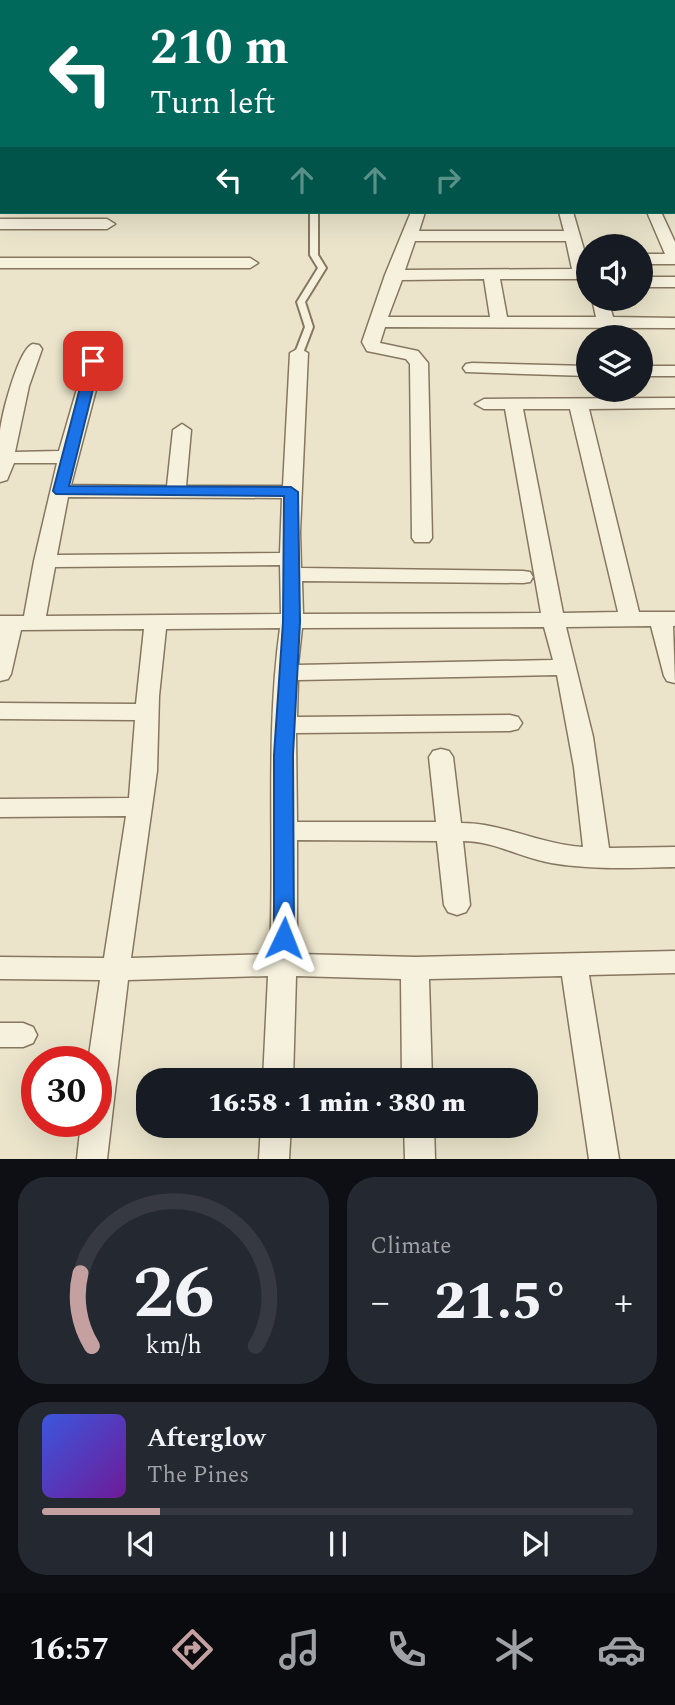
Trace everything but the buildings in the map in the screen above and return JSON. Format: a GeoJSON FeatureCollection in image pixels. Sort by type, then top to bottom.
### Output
{"type":"FeatureCollection","features":[{"type":"Feature","properties":{"kind":"street"},"geometry":{"type":"LineString","coordinates":[[417,214],[371,342],[373,347],[412,355],[419,363],[422,538]]}},
{"type":"Feature","properties":{"kind":"street"},"geometry":{"type":"LineString","coordinates":[[567,214],[576,245]]}},
{"type":"Feature","properties":{"kind":"street"},"geometry":{"type":"LineString","coordinates":[[653,259],[675,259],[655,214]]}},
{"type":"Feature","properties":{"kind":"street"},"geometry":{"type":"LineString","coordinates":[[0,224],[104,237],[250,263]]}},
{"type":"Feature","properties":{"kind":"street"},"geometry":{"type":"LineString","coordinates":[[409,236],[573,236]]}},
{"type":"Feature","properties":{"kind":"street"},"geometry":{"type":"LineString","coordinates":[[0,263],[104,237]]}},
{"type":"Feature","properties":{"kind":"street"},"geometry":{"type":"LineString","coordinates":[[393,275],[492,276],[576,269]]}},
{"type":"Feature","properties":{"kind":"street"},"geometry":{"type":"LineString","coordinates":[[492,276],[499,322]]}},
{"type":"Feature","properties":{"kind":"street"},"geometry":{"type":"LineString","coordinates":[[653,282],[675,282]]}},
{"type":"Feature","properties":{"kind":"street"},"geometry":{"type":"LineString","coordinates":[[603,311],[606,322]]}},
{"type":"Feature","properties":{"kind":"street"},"geometry":{"type":"LineString","coordinates":[[377,322],[675,323]]}},
{"type":"Feature","properties":{"kind":"street"},"geometry":{"type":"LineString","coordinates":[[0,674],[16,623],[44,561],[88,377],[99,344]]}},
{"type":"Feature","properties":{"kind":"street"},"geometry":{"type":"LineString","coordinates":[[33,349],[20,386],[2,464],[69,457]]}},
{"type":"Feature","properties":{"kind":"street"},"geometry":{"type":"LineString","coordinates":[[278,1068],[285,911],[285,725],[292,622],[291,492],[299,353]]}},
{"type":"Feature","properties":{"kind":"street"},"geometry":{"type":"LineString","coordinates":[[472,368],[576,370]]}},
{"type":"Feature","properties":{"kind":"street"},"geometry":{"type":"LineString","coordinates":[[653,371],[675,371]]}},
{"type":"Feature","properties":{"kind":"street"},"geometry":{"type":"LineString","coordinates":[[578,403],[630,618]]}},
{"type":"Feature","properties":{"kind":"street"},"geometry":{"type":"LineString","coordinates":[[484,404],[675,403]]}},
{"type":"Feature","properties":{"kind":"street"},"geometry":{"type":"LineString","coordinates":[[513,404],[553,619],[588,771],[597,858]]}},
{"type":"Feature","properties":{"kind":"street"},"geometry":{"type":"LineString","coordinates":[[176,491],[182,430]]}},
{"type":"Feature","properties":{"kind":"street"},"geometry":{"type":"LineString","coordinates":[[61,491],[291,492]]}},
{"type":"Feature","properties":{"kind":"street"},"geometry":{"type":"LineString","coordinates":[[44,561],[291,567],[523,577]]}},
{"type":"Feature","properties":{"kind":"street"},"geometry":{"type":"LineString","coordinates":[[16,623],[668,619],[675,676]]}},
{"type":"Feature","properties":{"kind":"street"},"geometry":{"type":"LineString","coordinates":[[92,1159],[140,807],[156,621]]}},
{"type":"Feature","properties":{"kind":"street"},"geometry":{"type":"LineString","coordinates":[[287,673],[566,667]]}},
{"type":"Feature","properties":{"kind":"street"},"geometry":{"type":"LineString","coordinates":[[0,712],[147,712]]}},
{"type":"Feature","properties":{"kind":"street"},"geometry":{"type":"LineString","coordinates":[[285,725],[510,723]]}},
{"type":"Feature","properties":{"kind":"street"},"geometry":{"type":"LineString","coordinates":[[441,757],[457,905]]}},
{"type":"Feature","properties":{"kind":"street"},"geometry":{"type":"LineString","coordinates":[[0,808],[140,807]]}},
{"type":"Feature","properties":{"kind":"street"},"geometry":{"type":"LineString","coordinates":[[283,831],[449,830],[494,834],[546,852],[597,858],[675,857]]}},
{"type":"Feature","properties":{"kind":"street"},"geometry":{"type":"LineString","coordinates":[[0,968],[116,969],[282,965],[415,968],[675,962]]}},
{"type":"Feature","properties":{"kind":"street"},"geometry":{"type":"LineString","coordinates":[[574,964],[604,1159]]}},
{"type":"Feature","properties":{"kind":"street"},"geometry":{"type":"LineString","coordinates":[[415,968],[417,1068]]}},
{"type":"Feature","properties":{"kind":"street"},"geometry":{"type":"LineString","coordinates":[[274,1159],[275,1138]]}},
{"type":"Feature","properties":{"kind":"street"},"geometry":{"type":"LineString","coordinates":[[419,1138],[420,1159]]}},
{"type":"Feature","properties":{"kind":"lane"},"geometry":{"type":"LineString","coordinates":[[299,353],[309,327],[301,303],[323,268],[314,255],[314,214]]}},
{"type":"Feature","properties":{"kind":"route"},"geometry":{"type":"LineString","coordinates":[[93,361],[61,491],[291,492],[290,559],[293,574],[284,755],[284,938]]}}]}
